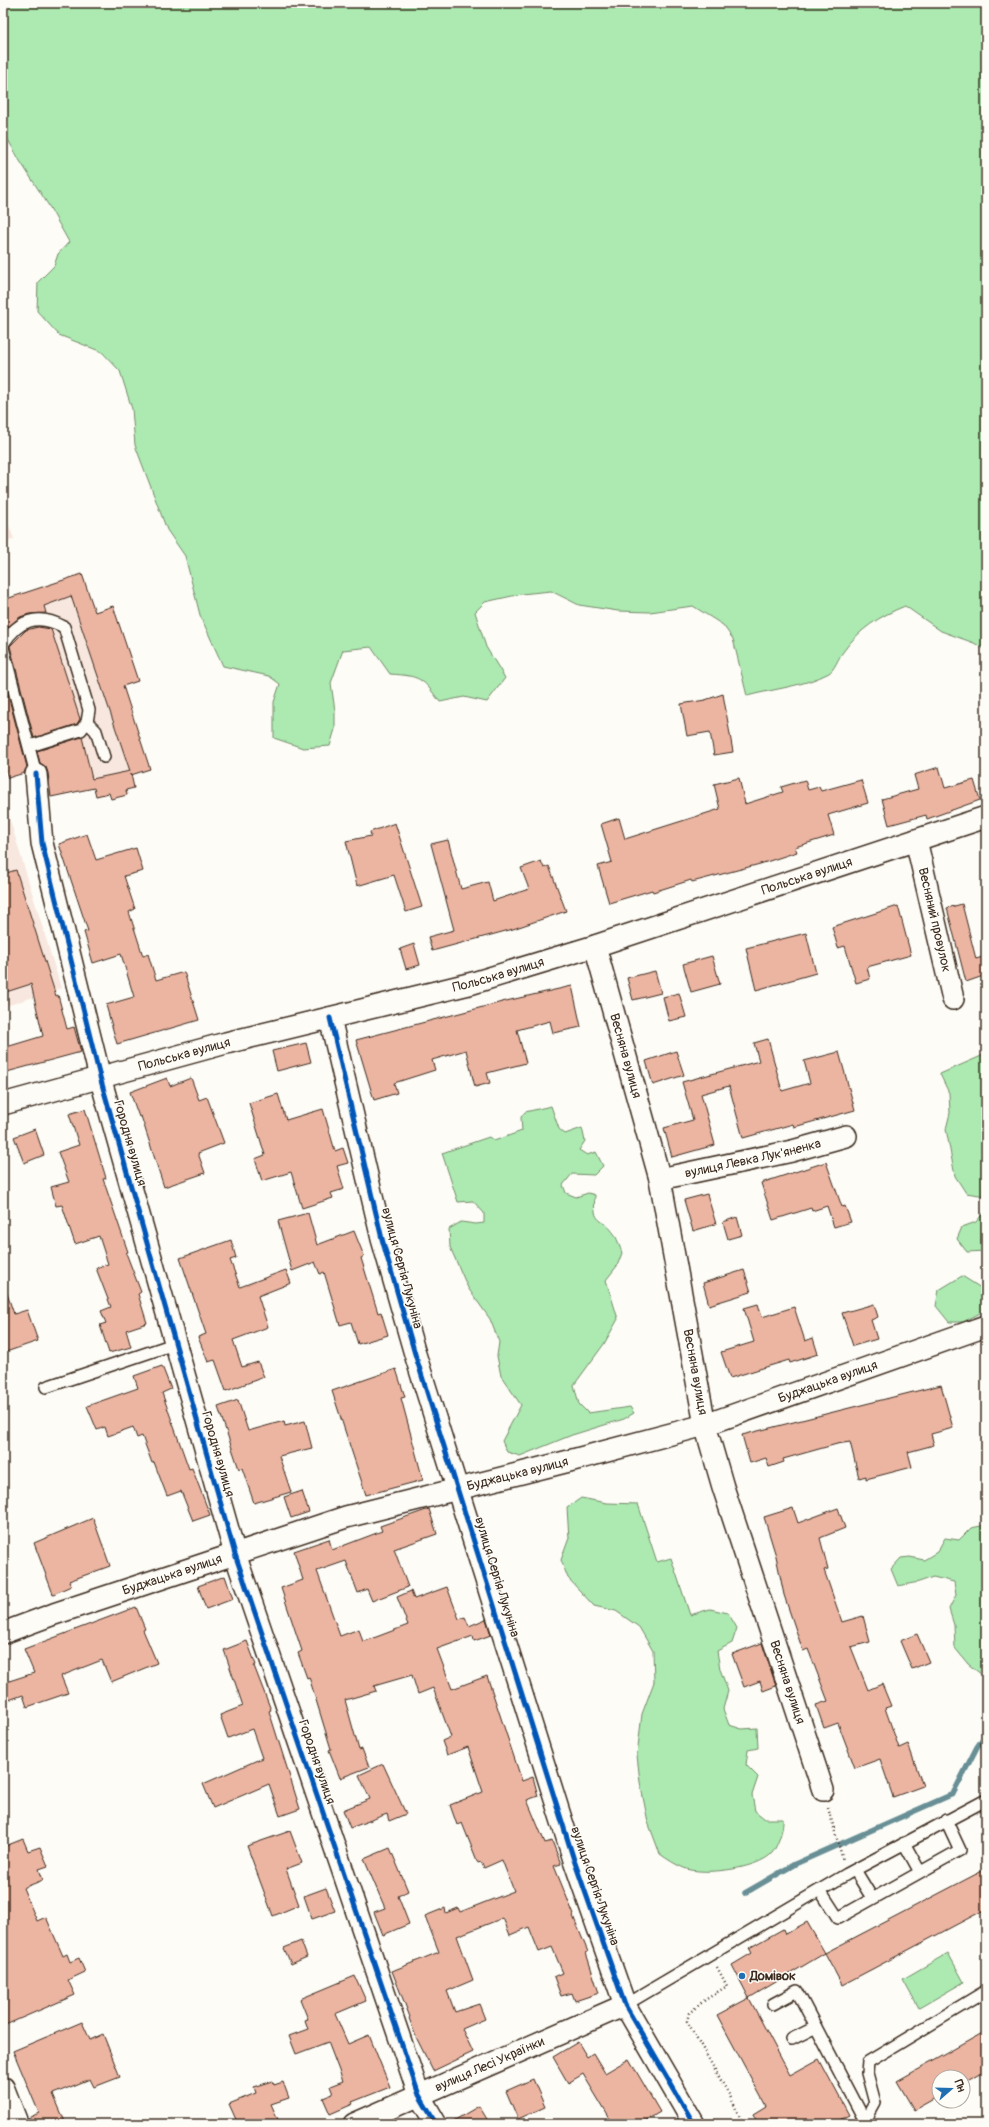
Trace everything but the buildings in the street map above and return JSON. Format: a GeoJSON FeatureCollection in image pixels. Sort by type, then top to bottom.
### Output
{"type":"FeatureCollection","features":[{"type":"Feature","properties":{"kind":"main road"},"geometry":{"type":"LineString","coordinates":[[3,2088],[17,2124]]}},
{"type":"Feature","properties":{"kind":"street","name":"Городня вулиця"},"geometry":{"type":"LineString","coordinates":[[36,774],[42,842],[100,1076],[174,1344],[235,1554],[419,2094],[436,2124]]}},
{"type":"Feature","properties":{"kind":"street","name":"Польська вулиця"},"geometry":{"type":"LineString","coordinates":[[3,1104],[100,1076],[473,983],[595,946],[986,817]]}},
{"type":"Feature","properties":{"kind":"street","name":"Весняний провулок"},"geometry":{"type":"LineString","coordinates":[[916,840],[953,999]]}},
{"type":"Feature","properties":{"kind":"street","name":"Весняна вулиця"},"geometry":{"type":"LineString","coordinates":[[595,946],[660,1180],[704,1425],[823,1790]]}},
{"type":"Feature","properties":{"kind":"street","name":"вулиця Сергія Лукуніна"},"geometry":{"type":"LineString","coordinates":[[330,1018],[382,1239],[414,1354],[458,1488],[572,1852],[625,2005],[694,2124]]}},
{"type":"Feature","properties":{"kind":"street","name":"вулиця Левка Лук'яненка"},"geometry":{"type":"LineString","coordinates":[[660,1180],[846,1136]]}},
{"type":"Feature","properties":{"kind":"street","name":"Буджацька вулиця"},"geometry":{"type":"LineString","coordinates":[[3,1633],[54,1614],[346,1517],[569,1461],[704,1425],[986,1326]]}},
{"type":"Feature","properties":{"kind":"street","name":"вулиця Лесі Українки"},"geometry":{"type":"LineString","coordinates":[[354,2124],[419,2094],[625,2005]]}},
{"type":"Feature","properties":{"kind":"lane"},"geometry":{"type":"LineString","coordinates":[[3,644],[11,631],[28,620],[50,620],[64,627],[89,710],[88,722],[81,730],[30,746]]}},
{"type":"Feature","properties":{"kind":"lane"},"geometry":{"type":"LineString","coordinates":[[3,648],[30,746],[36,774]]}},
{"type":"Feature","properties":{"kind":"lane"},"geometry":{"type":"LineString","coordinates":[[88,722],[96,732],[104,756]]}},
{"type":"Feature","properties":{"kind":"lane"},"geometry":{"type":"LineString","coordinates":[[46,1387],[174,1344]]}},
{"type":"Feature","properties":{"kind":"lane"},"geometry":{"type":"LineString","coordinates":[[625,2005],[855,1870],[946,1820],[986,1800]]}},
{"type":"Feature","properties":{"kind":"lane"},"geometry":{"type":"LineString","coordinates":[[820,1890],[838,1918],[960,1850],[946,1820]]}},
{"type":"Feature","properties":{"kind":"lane"},"geometry":{"type":"LineString","coordinates":[[904,1843],[920,1872]]}},
{"type":"Feature","properties":{"kind":"lane"},"geometry":{"type":"LineString","coordinates":[[855,1870],[872,1898]]}},
{"type":"Feature","properties":{"kind":"lane"},"geometry":{"type":"LineString","coordinates":[[774,2004],[797,1991],[862,2122],[875,2104],[867,2073],[868,2062],[986,1991]]}},
{"type":"Feature","properties":{"kind":"lane"},"geometry":{"type":"LineString","coordinates":[[792,2039],[816,2027]]}},
{"type":"Feature","properties":{"kind":"path"},"geometry":{"type":"LineString","coordinates":[[833,1827],[841,1854]]}},
{"type":"Feature","properties":{"kind":"path"},"geometry":{"type":"LineString","coordinates":[[715,1963],[727,1986],[705,2000],[689,2014],[687,2021],[730,2096],[743,2124]]}},
{"type":"Feature","properties":{"kind":"shaded area"},"geometry":{"type":"Polygon","coordinates":[[[3,511],[14,539],[3,543],[3,511]]]}},
{"type":"Feature","properties":{"kind":"shaded area"},"geometry":{"type":"Polygon","coordinates":[[[82,573],[95,611],[113,606],[138,681],[123,687],[150,769],[131,775],[126,790],[127,795],[111,799],[109,794],[96,797],[94,788],[51,797],[44,769],[8,778],[3,762],[3,600],[82,573]]]}},
{"type":"Feature","properties":{"kind":"shaded area"},"geometry":{"type":"Polygon","coordinates":[[[3,797],[61,988],[3,1007],[3,797]]]}},
{"type":"Feature","properties":{"kind":"green space"},"geometry":{"type":"Polygon","coordinates":[[[3,3],[986,3],[986,650],[974,643],[941,631],[905,606],[887,614],[863,630],[841,654],[833,669],[829,673],[810,681],[747,696],[733,639],[723,625],[693,606],[650,612],[618,611],[579,605],[551,591],[521,594],[485,602],[475,612],[486,647],[505,678],[487,702],[464,697],[440,702],[424,683],[415,677],[390,674],[371,647],[343,650],[331,683],[335,711],[335,729],[330,746],[303,748],[274,738],[274,702],[280,684],[269,676],[223,666],[200,615],[185,556],[167,530],[135,445],[132,409],[120,371],[102,352],[59,335],[37,311],[38,282],[54,266],[58,254],[69,242],[49,206],[3,131],[3,3]]]}},
{"type":"Feature","properties":{"kind":"green space"},"geometry":{"type":"Polygon","coordinates":[[[986,1054],[986,1196],[966,1193],[955,1176],[946,1129],[950,1113],[949,1093],[940,1074],[986,1054]]]}},
{"type":"Feature","properties":{"kind":"green space"},"geometry":{"type":"Polygon","coordinates":[[[551,1106],[559,1129],[565,1134],[582,1128],[585,1141],[579,1150],[587,1155],[596,1152],[603,1166],[594,1175],[572,1174],[563,1185],[566,1193],[576,1197],[588,1193],[595,1195],[595,1212],[599,1220],[615,1235],[622,1253],[617,1266],[606,1280],[618,1319],[604,1344],[574,1385],[579,1404],[588,1413],[630,1407],[634,1413],[624,1419],[572,1435],[520,1456],[507,1452],[502,1441],[521,1405],[501,1376],[497,1356],[499,1342],[490,1319],[468,1288],[450,1247],[449,1229],[461,1222],[476,1224],[484,1223],[484,1213],[473,1201],[458,1202],[442,1153],[489,1137],[494,1141],[522,1131],[521,1117],[525,1112],[551,1106]]]}},
{"type":"Feature","properties":{"kind":"green space"},"geometry":{"type":"Polygon","coordinates":[[[986,1210],[986,1251],[967,1252],[957,1239],[962,1227],[976,1222],[986,1210]]]}},
{"type":"Feature","properties":{"kind":"green space"},"geometry":{"type":"Polygon","coordinates":[[[962,1276],[981,1288],[986,1287],[986,1310],[963,1322],[949,1322],[936,1306],[939,1290],[962,1276]]]}},
{"type":"Feature","properties":{"kind":"green space"},"geometry":{"type":"Polygon","coordinates":[[[581,1498],[607,1503],[638,1504],[657,1562],[671,1558],[690,1615],[710,1609],[728,1613],[737,1628],[732,1643],[717,1651],[720,1669],[728,1691],[723,1709],[729,1725],[742,1729],[757,1728],[758,1748],[748,1750],[746,1765],[758,1777],[752,1795],[755,1811],[765,1819],[783,1819],[782,1831],[776,1846],[772,1853],[765,1859],[730,1870],[704,1871],[684,1868],[660,1854],[648,1822],[640,1782],[637,1755],[642,1714],[654,1682],[653,1651],[639,1627],[616,1611],[594,1606],[568,1578],[561,1560],[569,1538],[567,1508],[581,1498]]]}},
{"type":"Feature","properties":{"kind":"green space"},"geometry":{"type":"Polygon","coordinates":[[[986,1525],[986,1678],[968,1664],[955,1648],[954,1625],[949,1609],[956,1595],[954,1582],[933,1577],[919,1582],[898,1586],[891,1569],[901,1558],[910,1557],[924,1560],[937,1552],[945,1538],[959,1540],[971,1528],[986,1525]]]}},
{"type":"Feature","properties":{"kind":"green space"},"geometry":{"type":"Polygon","coordinates":[[[948,1953],[964,1982],[919,2008],[903,1979],[948,1953]]]}},
{"type":"Feature","properties":{"kind":"waterway"},"geometry":{"type":"LineString","coordinates":[[745,1893],[795,1864],[953,1794],[977,1747],[986,1734]]}},
{"type":"Feature","properties":{"kind":"cycle path"},"geometry":{"type":"LineString","coordinates":[[36,774],[42,843],[100,1077],[235,1554],[419,2095],[436,2124]]}},
{"type":"Feature","properties":{"kind":"cycle path"},"geometry":{"type":"LineString","coordinates":[[330,1018],[382,1239],[415,1354],[574,1860],[625,2005],[694,2124]]}},
{"type":"Feature","properties":{"kind":"place","name":"Домівок"},"geometry":{"type":"Point","coordinates":[742,1976]}}]}
